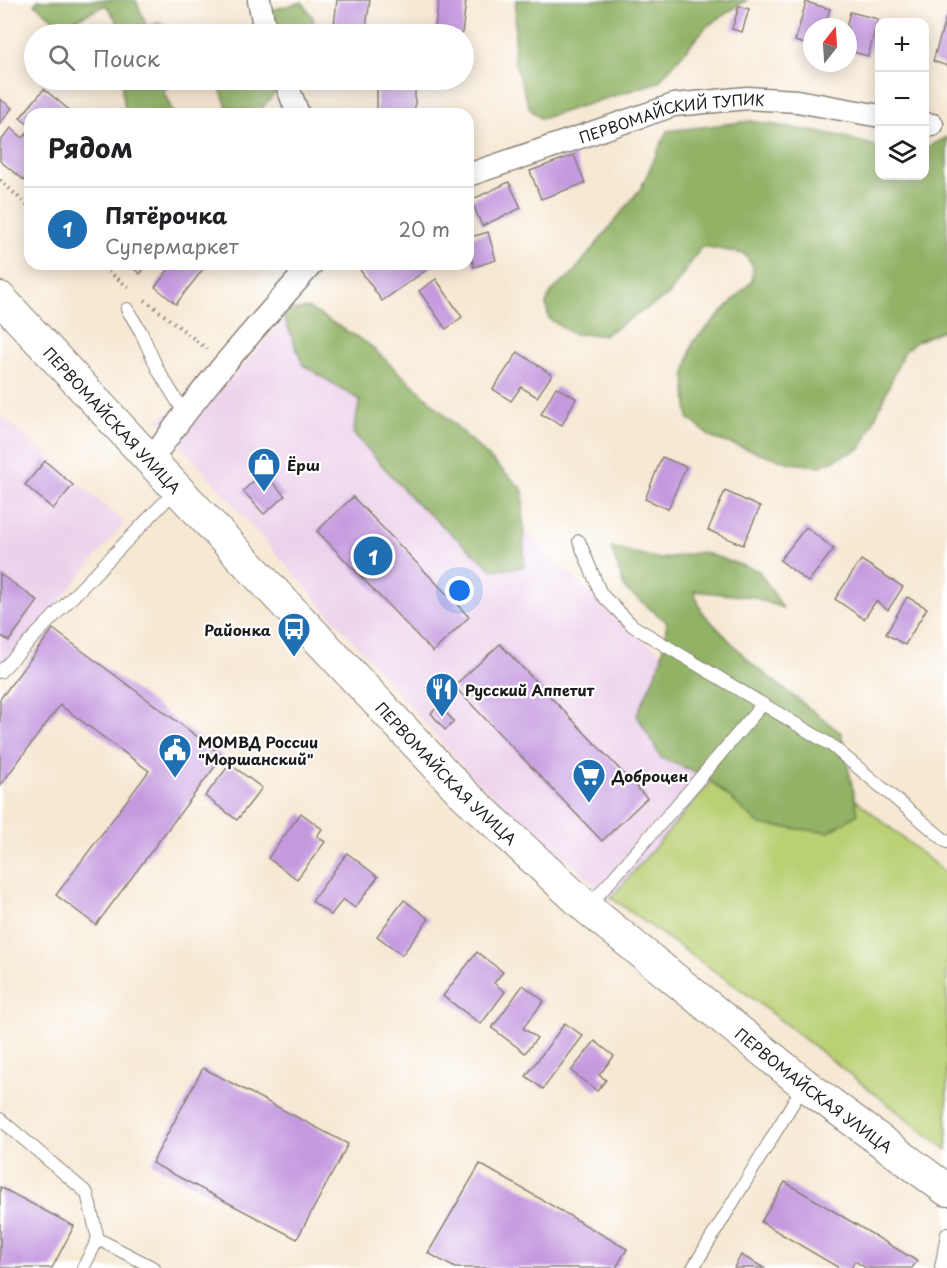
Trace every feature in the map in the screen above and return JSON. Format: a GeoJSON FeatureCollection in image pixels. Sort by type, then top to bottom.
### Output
{"type":"FeatureCollection","features":[{"type":"Feature","properties":{"kind":"main road","name":"ПЕРВОМАЙСКАЯ УЛИЦА"},"geometry":{"type":"LineString","coordinates":[[0,298],[462,792],[587,908],[804,1084],[947,1190]]}},
{"type":"Feature","properties":{"kind":"street"},"geometry":{"type":"LineString","coordinates":[[259,0],[264,24]]}},
{"type":"Feature","properties":{"kind":"street"},"geometry":{"type":"LineString","coordinates":[[289,90],[296,108]]}},
{"type":"Feature","properties":{"kind":"street","name":"ПЕРВОМАЙСКИЙ ТУПИК"},"geometry":{"type":"LineString","coordinates":[[474,173],[674,105],[747,98],[797,101],[875,115]]}},
{"type":"Feature","properties":{"kind":"street"},"geometry":{"type":"LineString","coordinates":[[151,461],[172,430],[225,364],[307,270]]}},
{"type":"Feature","properties":{"kind":"lane"},"geometry":{"type":"LineString","coordinates":[[127,309],[141,332],[158,370],[185,414]]}},
{"type":"Feature","properties":{"kind":"lane"},"geometry":{"type":"LineString","coordinates":[[0,672],[177,488]]}},
{"type":"Feature","properties":{"kind":"lane"},"geometry":{"type":"LineString","coordinates":[[579,542],[601,594],[633,626],[831,745],[947,842]]}},
{"type":"Feature","properties":{"kind":"lane"},"geometry":{"type":"LineString","coordinates":[[587,908],[762,705]]}},
{"type":"Feature","properties":{"kind":"lane"},"geometry":{"type":"LineString","coordinates":[[693,1268],[804,1084]]}},
{"type":"Feature","properties":{"kind":"lane"},"geometry":{"type":"LineString","coordinates":[[0,1119],[87,1193],[98,1239],[83,1268]]}},
{"type":"Feature","properties":{"kind":"lane"},"geometry":{"type":"LineString","coordinates":[[943,1262],[947,1234]]}},
{"type":"Feature","properties":{"kind":"lane"},"geometry":{"type":"LineString","coordinates":[[98,1239],[154,1268]]}},
{"type":"Feature","properties":{"kind":"path"},"geometry":{"type":"LineString","coordinates":[[0,180],[24,202]]}},
{"type":"Feature","properties":{"kind":"path"},"geometry":{"type":"LineString","coordinates":[[107,270],[225,364]]}},
{"type":"Feature","properties":{"kind":"shaded area"},"geometry":{"type":"Polygon","coordinates":[[[293,307],[627,629],[762,723],[611,898],[474,779],[158,419],[236,374],[293,307]]]}},
{"type":"Feature","properties":{"kind":"shaded area"},"geometry":{"type":"Polygon","coordinates":[[[0,415],[124,523],[0,673],[0,415]]]}},
{"type":"Feature","properties":{"kind":"green space"},"geometry":{"type":"Polygon","coordinates":[[[38,0],[136,0],[146,24],[116,24],[117,21],[106,5],[66,24],[60,24],[35,4],[38,0]]]}},
{"type":"Feature","properties":{"kind":"green space"},"geometry":{"type":"Polygon","coordinates":[[[516,0],[747,0],[707,26],[658,82],[541,119],[530,109],[514,61],[516,0]]]}},
{"type":"Feature","properties":{"kind":"green space"},"geometry":{"type":"Polygon","coordinates":[[[302,2],[313,18],[314,24],[254,24],[268,11],[302,2]]]}},
{"type":"Feature","properties":{"kind":"green space"},"geometry":{"type":"Polygon","coordinates":[[[122,90],[163,90],[171,108],[125,108],[122,90]]]}},
{"type":"Feature","properties":{"kind":"green space"},"geometry":{"type":"Polygon","coordinates":[[[221,90],[277,90],[262,108],[227,107],[221,90]]]}},
{"type":"Feature","properties":{"kind":"green space"},"geometry":{"type":"Polygon","coordinates":[[[751,121],[841,136],[875,146],[875,180],[929,180],[929,147],[947,137],[947,328],[916,342],[904,352],[862,448],[820,466],[791,463],[712,438],[688,418],[685,374],[693,342],[752,281],[753,266],[744,254],[702,246],[669,295],[604,335],[573,334],[549,319],[546,303],[552,291],[574,272],[641,188],[667,131],[751,121]]]}},
{"type":"Feature","properties":{"kind":"green space"},"geometry":{"type":"Polygon","coordinates":[[[308,308],[367,343],[523,490],[524,567],[493,570],[413,500],[353,433],[360,400],[303,365],[282,312],[308,308]]]}},
{"type":"Feature","properties":{"kind":"green space"},"geometry":{"type":"Polygon","coordinates":[[[611,547],[660,559],[702,552],[759,571],[783,608],[752,597],[694,591],[702,612],[752,664],[841,733],[858,814],[829,832],[760,825],[705,776],[661,758],[637,715],[661,661],[667,622],[625,589],[611,547]]]}},
{"type":"Feature","properties":{"kind":"green space"},"geometry":{"type":"Polygon","coordinates":[[[762,723],[947,874],[947,1150],[744,992],[611,898],[762,723]]]}},
{"type":"Feature","properties":{"kind":"building"},"geometry":{"type":"Polygon","coordinates":[[[337,0],[370,0],[366,24],[334,24],[337,0]]]}},
{"type":"Feature","properties":{"kind":"building"},"geometry":{"type":"Polygon","coordinates":[[[439,0],[466,0],[463,24],[435,24],[439,0]]]}},
{"type":"Feature","properties":{"kind":"building"},"geometry":{"type":"Polygon","coordinates":[[[806,2],[830,9],[827,18],[803,18],[803,43],[795,41],[806,2]]]}},
{"type":"Feature","properties":{"kind":"building"},"geometry":{"type":"Polygon","coordinates":[[[739,6],[749,9],[742,32],[732,29],[739,6]]]}},
{"type":"Feature","properties":{"kind":"building"},"geometry":{"type":"Polygon","coordinates":[[[850,12],[875,18],[875,30],[868,56],[857,53],[857,18],[848,18],[850,12]]]}},
{"type":"Feature","properties":{"kind":"building"},"geometry":{"type":"Polygon","coordinates":[[[947,17],[947,66],[933,61],[947,17]]]}},
{"type":"Feature","properties":{"kind":"building"},"geometry":{"type":"Polygon","coordinates":[[[45,90],[67,108],[28,108],[45,90]]]}},
{"type":"Feature","properties":{"kind":"building"},"geometry":{"type":"Polygon","coordinates":[[[377,90],[415,90],[415,108],[377,108],[377,90]]]}},
{"type":"Feature","properties":{"kind":"building"},"geometry":{"type":"Polygon","coordinates":[[[0,99],[12,108],[0,124],[0,99]]]}},
{"type":"Feature","properties":{"kind":"building"},"geometry":{"type":"Polygon","coordinates":[[[11,128],[24,137],[24,180],[0,161],[0,142],[11,128]]]}},
{"type":"Feature","properties":{"kind":"building"},"geometry":{"type":"Polygon","coordinates":[[[574,155],[585,183],[541,199],[530,171],[574,155]]]}},
{"type":"Feature","properties":{"kind":"building"},"geometry":{"type":"Polygon","coordinates":[[[509,182],[521,208],[482,226],[474,207],[474,199],[509,182]]]}},
{"type":"Feature","properties":{"kind":"building"},"geometry":{"type":"Polygon","coordinates":[[[488,232],[496,260],[474,267],[474,236],[488,232]]]}},
{"type":"Feature","properties":{"kind":"building"},"geometry":{"type":"Polygon","coordinates":[[[168,270],[202,270],[176,304],[155,287],[168,270]]]}},
{"type":"Feature","properties":{"kind":"building"},"geometry":{"type":"Polygon","coordinates":[[[360,270],[426,270],[382,301],[360,270]]]}},
{"type":"Feature","properties":{"kind":"building"},"geometry":{"type":"Polygon","coordinates":[[[436,279],[462,317],[446,329],[419,291],[436,279]]]}},
{"type":"Feature","properties":{"kind":"building"},"geometry":{"type":"Polygon","coordinates":[[[518,352],[552,375],[537,397],[521,387],[511,401],[493,389],[518,352]]]}},
{"type":"Feature","properties":{"kind":"building"},"geometry":{"type":"Polygon","coordinates":[[[556,387],[576,398],[562,425],[541,414],[556,387]]]}},
{"type":"Feature","properties":{"kind":"building"},"geometry":{"type":"Polygon","coordinates":[[[662,457],[686,467],[668,509],[645,499],[662,457]]]}},
{"type":"Feature","properties":{"kind":"building"},"geometry":{"type":"Polygon","coordinates":[[[45,461],[73,485],[53,509],[25,485],[45,461]]]}},
{"type":"Feature","properties":{"kind":"building","name":"Ёрш"},"geometry":{"type":"Polygon","coordinates":[[[263,472],[285,496],[264,514],[243,491],[263,472]]]}},
{"type":"Feature","properties":{"kind":"building"},"geometry":{"type":"Polygon","coordinates":[[[725,491],[760,507],[743,545],[708,530],[725,491]]]}},
{"type":"Feature","properties":{"kind":"building"},"geometry":{"type":"Polygon","coordinates":[[[353,497],[469,617],[433,652],[317,531],[353,497]]]}},
{"type":"Feature","properties":{"kind":"building"},"geometry":{"type":"Polygon","coordinates":[[[806,527],[834,549],[808,582],[780,560],[806,527]]]}},
{"type":"Feature","properties":{"kind":"building"},"geometry":{"type":"Polygon","coordinates":[[[861,560],[903,587],[888,610],[876,601],[864,619],[835,599],[861,560]]]}},
{"type":"Feature","properties":{"kind":"building"},"geometry":{"type":"Polygon","coordinates":[[[0,574],[38,601],[9,641],[0,635],[0,574]]]}},
{"type":"Feature","properties":{"kind":"building"},"geometry":{"type":"Polygon","coordinates":[[[907,597],[927,608],[905,645],[886,634],[907,597]]]}},
{"type":"Feature","properties":{"kind":"building","name":"МОМВД России \"Моршанский\""},"geometry":{"type":"Polygon","coordinates":[[[53,629],[223,756],[96,925],[56,895],[149,771],[60,705],[0,786],[0,699],[53,629]]]}},
{"type":"Feature","properties":{"kind":"building"},"geometry":{"type":"Polygon","coordinates":[[[500,644],[647,798],[602,841],[454,686],[500,644]]]}},
{"type":"Feature","properties":{"kind":"building","name":"Русский Аппетит"},"geometry":{"type":"Polygon","coordinates":[[[440,705],[454,722],[445,730],[431,713],[440,705]]]}},
{"type":"Feature","properties":{"kind":"building"},"geometry":{"type":"Polygon","coordinates":[[[230,764],[262,788],[237,820],[205,796],[230,764]]]}},
{"type":"Feature","properties":{"kind":"building"},"geometry":{"type":"Polygon","coordinates":[[[301,813],[322,829],[317,836],[325,842],[297,879],[268,858],[301,813]]]}},
{"type":"Feature","properties":{"kind":"building"},"geometry":{"type":"Polygon","coordinates":[[[347,853],[378,877],[355,908],[343,899],[331,915],[312,901],[347,853]]]}},
{"type":"Feature","properties":{"kind":"building"},"geometry":{"type":"Polygon","coordinates":[[[404,900],[429,919],[402,955],[377,936],[404,900]]]}},
{"type":"Feature","properties":{"kind":"building"},"geometry":{"type":"Polygon","coordinates":[[[477,952],[503,972],[494,983],[505,992],[481,1024],[443,996],[477,952]]]}},
{"type":"Feature","properties":{"kind":"building"},"geometry":{"type":"Polygon","coordinates":[[[523,985],[544,1001],[523,1028],[537,1038],[525,1053],[492,1028],[523,985]]]}},
{"type":"Feature","properties":{"kind":"building"},"geometry":{"type":"Polygon","coordinates":[[[565,1023],[583,1036],[543,1089],[526,1076],[565,1023]]]}},
{"type":"Feature","properties":{"kind":"building"},"geometry":{"type":"Polygon","coordinates":[[[595,1041],[614,1056],[599,1075],[606,1080],[597,1091],[571,1071],[595,1041]]]}},
{"type":"Feature","properties":{"kind":"building"},"geometry":{"type":"Polygon","coordinates":[[[203,1068],[348,1144],[297,1239],[152,1163],[203,1068]]]}},
{"type":"Feature","properties":{"kind":"building"},"geometry":{"type":"Polygon","coordinates":[[[480,1164],[627,1249],[616,1268],[455,1268],[428,1253],[480,1164]]]}},
{"type":"Feature","properties":{"kind":"building"},"geometry":{"type":"Polygon","coordinates":[[[785,1182],[917,1261],[912,1268],[866,1268],[855,1261],[851,1268],[839,1268],[761,1222],[785,1182]]]}},
{"type":"Feature","properties":{"kind":"building"},"geometry":{"type":"Polygon","coordinates":[[[0,1187],[74,1226],[52,1268],[0,1268],[0,1187]]]}},
{"type":"Feature","properties":{"kind":"building"},"geometry":{"type":"Polygon","coordinates":[[[741,1255],[764,1268],[734,1268],[741,1255]]]}},
{"type":"Feature","properties":{"kind":"place","name":"Ёрш"},"geometry":{"type":"Point","coordinates":[264,493]}},
{"type":"Feature","properties":{"kind":"place","name":"Пятёрочка"},"geometry":{"type":"Point","coordinates":[373,556]}},
{"type":"Feature","properties":{"kind":"place","name":"Районка"},"geometry":{"type":"Point","coordinates":[294,658]}},
{"type":"Feature","properties":{"kind":"place","name":"Русский Аппетит"},"geometry":{"type":"Point","coordinates":[442,718]}},
{"type":"Feature","properties":{"kind":"place","name":"МОМВД России \"Моршанский\""},"geometry":{"type":"Point","coordinates":[175,779]}},
{"type":"Feature","properties":{"kind":"place","name":"Доброцен"},"geometry":{"type":"Point","coordinates":[589,804]}}]}
